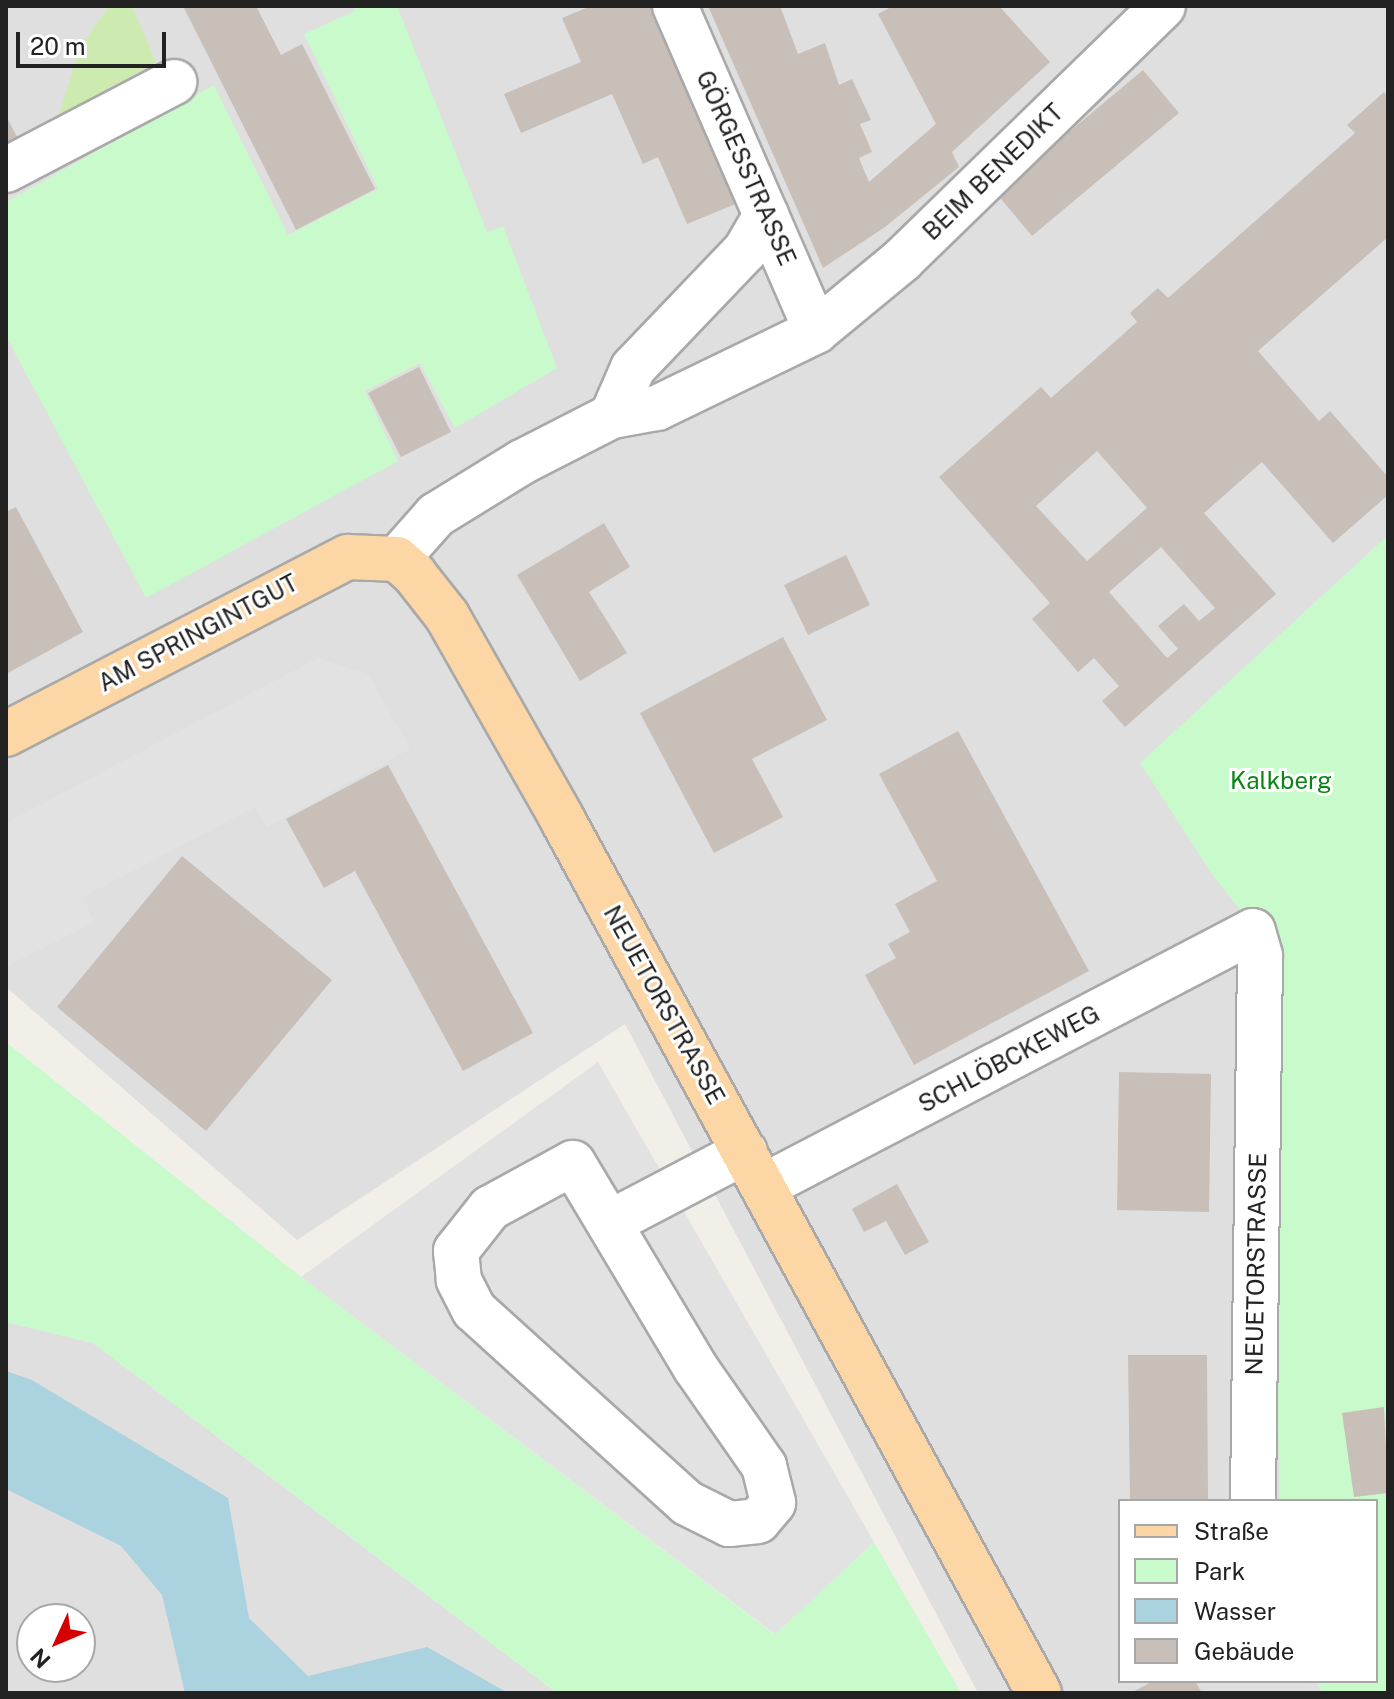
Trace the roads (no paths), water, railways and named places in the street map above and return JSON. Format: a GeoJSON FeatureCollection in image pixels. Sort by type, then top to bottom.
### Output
{"type":"FeatureCollection","features":[{"type":"Feature","properties":{"kind":"main road","name":"AM SPRINGINTGUT"},"geometry":{"type":"LineString","coordinates":[[6,734],[318,570],[348,557],[397,559]]}},
{"type":"Feature","properties":{"kind":"main road","name":"NEUETORSTRASSE"},"geometry":{"type":"LineString","coordinates":[[397,559],[429,589],[462,641],[755,1169],[1039,1693]]}},
{"type":"Feature","properties":{"kind":"street","name":"GÖRGESSTRASSE"},"geometry":{"type":"LineString","coordinates":[[675,6],[816,331]]}},
{"type":"Feature","properties":{"kind":"street","name":"BEIM BENEDIKT"},"geometry":{"type":"LineString","coordinates":[[816,331],[966,199],[1163,6]]}},
{"type":"Feature","properties":{"kind":"street"},"geometry":{"type":"LineString","coordinates":[[6,170],[174,82]]}},
{"type":"Feature","properties":{"kind":"street"},"geometry":{"type":"LineString","coordinates":[[612,416],[633,368],[745,251],[766,215]]}},
{"type":"Feature","properties":{"kind":"street"},"geometry":{"type":"LineString","coordinates":[[397,559],[436,515],[522,462],[612,416],[657,408],[816,331]]}},
{"type":"Feature","properties":{"kind":"street","name":"SCHLÖBCKEWEG"},"geometry":{"type":"LineString","coordinates":[[611,1222],[755,1169],[1253,931]]}},
{"type":"Feature","properties":{"kind":"street","name":"NEUETORSTRASSE"},"geometry":{"type":"LineString","coordinates":[[1253,931],[1260,956],[1253,1499]]}},
{"type":"Feature","properties":{"kind":"street"},"geometry":{"type":"LineString","coordinates":[[573,1163],[611,1222],[695,1367],[764,1466],[773,1503],[758,1521],[729,1524],[687,1503],[474,1310],[459,1280],[456,1251],[490,1208],[573,1163]]}},
{"type":"Feature","properties":{"kind":"water"},"geometry":{"type":"Polygon","coordinates":[[[6,1371],[32,1380],[228,1498],[249,1618],[308,1676],[427,1647],[508,1693],[185,1693],[162,1595],[121,1546],[6,1489],[6,1371]]]}},
{"type":"Feature","properties":{"kind":"park label","name":"Kalkberg"},"geometry":{"type":"Point","coordinates":[1281,781]}}]}
